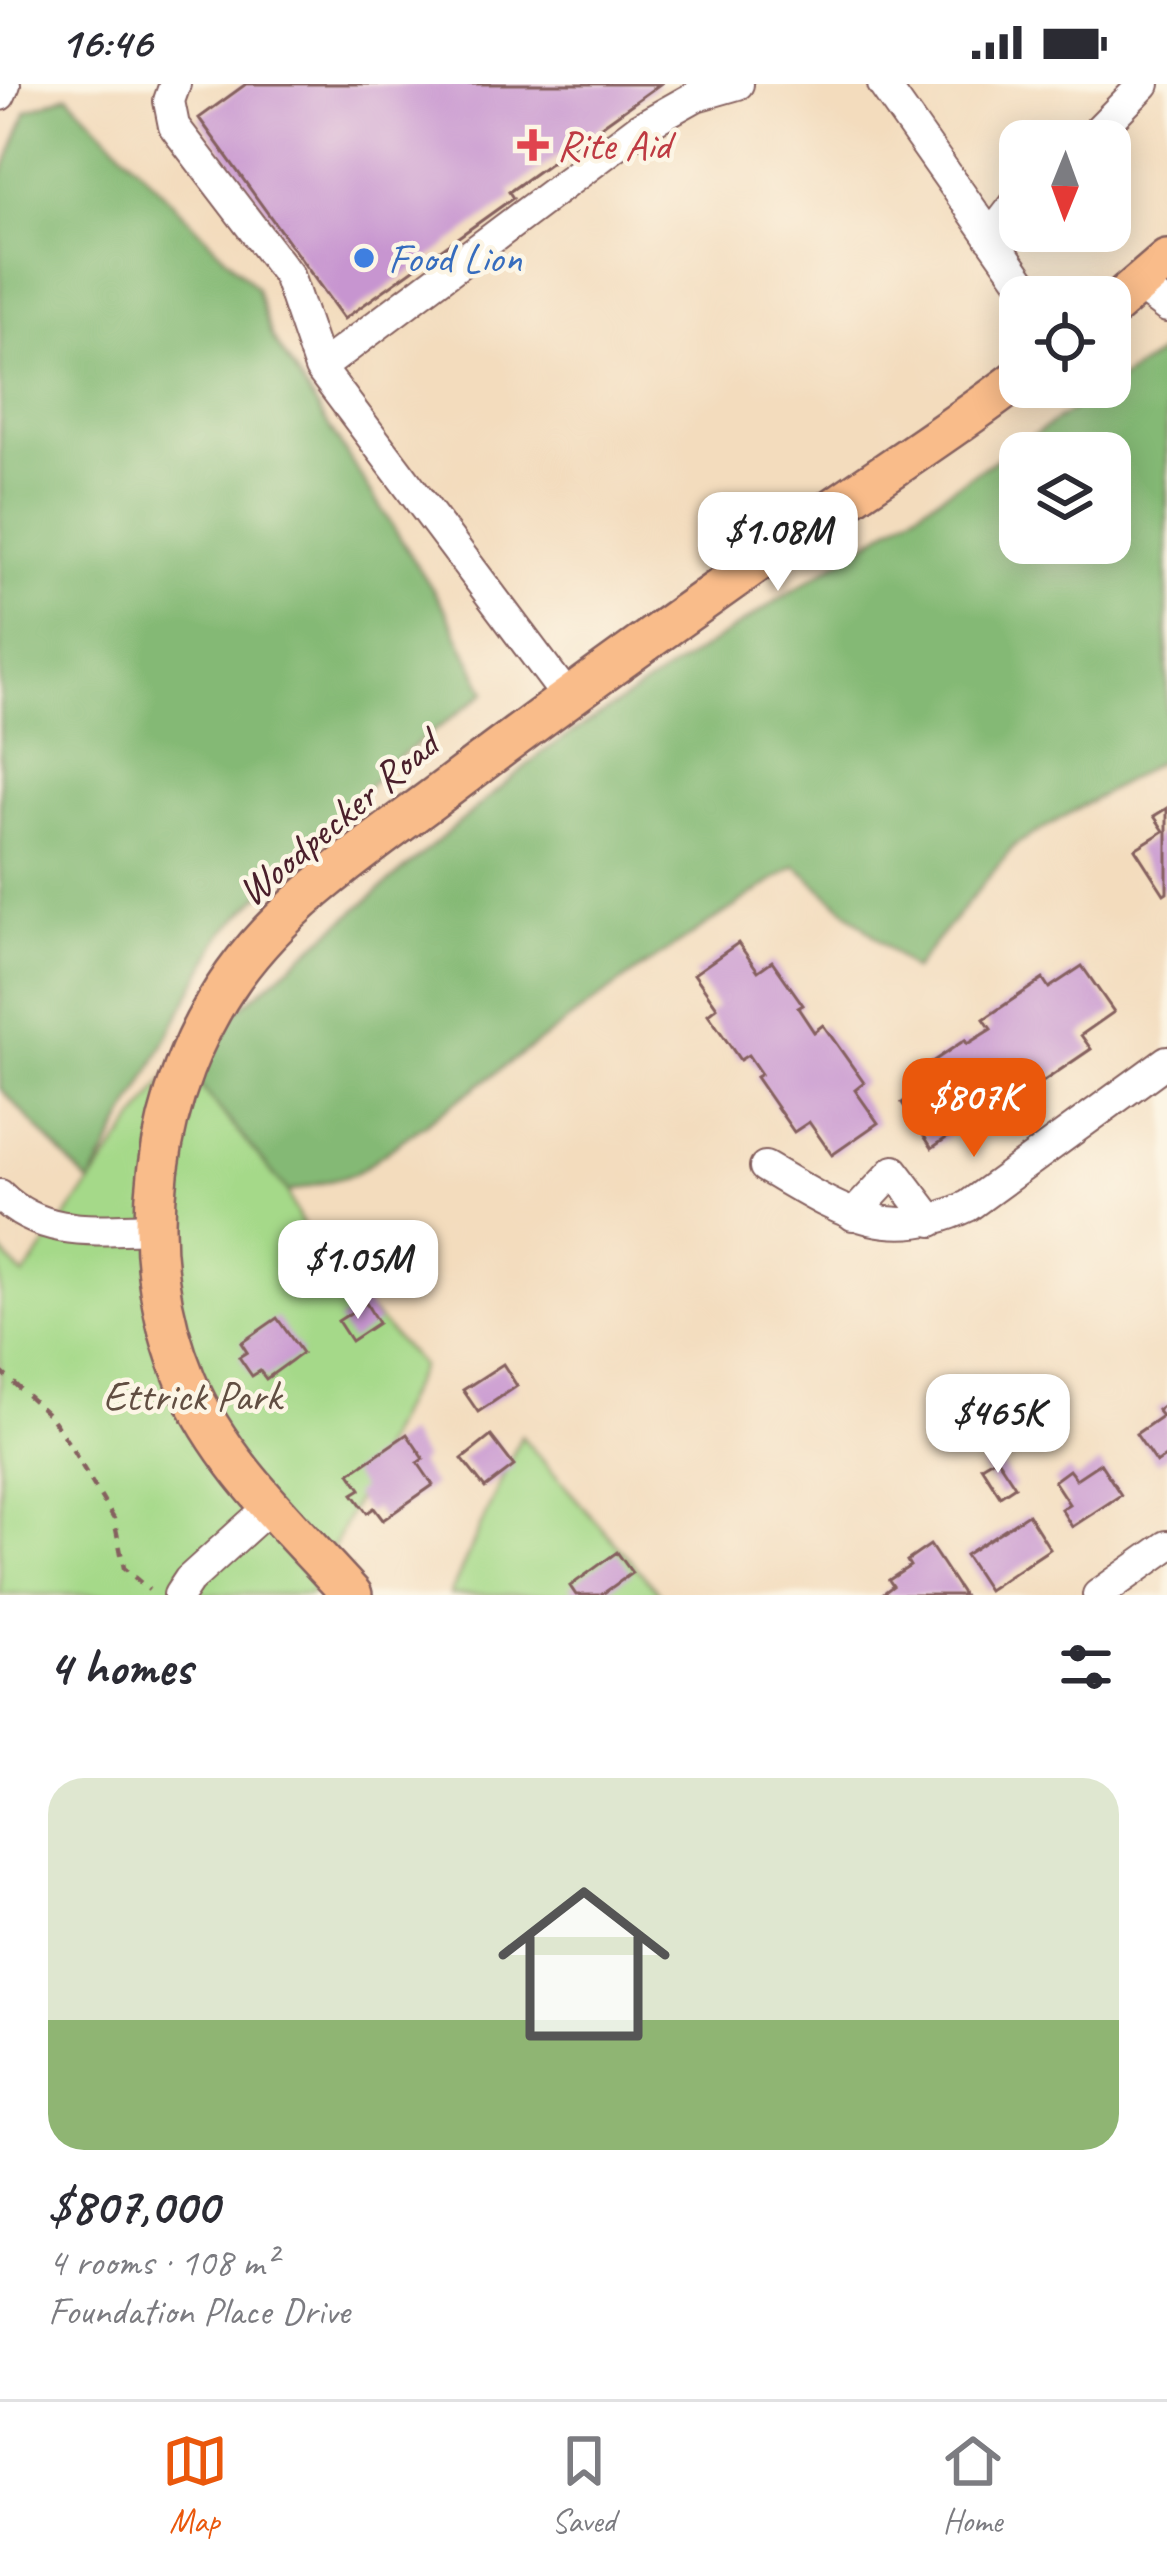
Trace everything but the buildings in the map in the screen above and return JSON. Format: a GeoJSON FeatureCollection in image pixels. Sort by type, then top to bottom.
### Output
{"type":"FeatureCollection","features":[{"type":"Feature","properties":{"kind":"main road","name":"Woodpecker Road"},"geometry":{"type":"LineString","coordinates":[[352,1595],[232,1460],[185,1379],[163,1294],[155,1228],[157,1176],[170,1107],[202,1027],[235,974],[316,888],[568,698],[999,393]]}},
{"type":"Feature","properties":{"kind":"street"},"geometry":{"type":"LineString","coordinates":[[0,95],[5,84]]}},
{"type":"Feature","properties":{"kind":"street"},"geometry":{"type":"LineString","coordinates":[[175,84],[169,100],[174,126],[287,275],[320,368],[568,698]]}},
{"type":"Feature","properties":{"kind":"street"},"geometry":{"type":"LineString","coordinates":[[320,368],[639,128],[696,96],[738,84]]}},
{"type":"Feature","properties":{"kind":"street"},"geometry":{"type":"LineString","coordinates":[[1109,120],[1144,84]]}},
{"type":"Feature","properties":{"kind":"street"},"geometry":{"type":"LineString","coordinates":[[897,89],[1018,276]]}},
{"type":"Feature","properties":{"kind":"street"},"geometry":{"type":"LineString","coordinates":[[990,237],[999,225]]}},
{"type":"Feature","properties":{"kind":"street"},"geometry":{"type":"LineString","coordinates":[[765,1167],[853,1215],[898,1225],[932,1221],[968,1206],[1167,1061]]}},
{"type":"Feature","properties":{"kind":"street"},"geometry":{"type":"LineString","coordinates":[[853,1215],[894,1171],[932,1221]]}},
{"type":"Feature","properties":{"kind":"street"},"geometry":{"type":"LineString","coordinates":[[0,1195],[35,1220],[65,1229],[155,1228]]}},
{"type":"Feature","properties":{"kind":"street"},"geometry":{"type":"LineString","coordinates":[[164,1593],[189,1580],[272,1505]]}},
{"type":"Feature","properties":{"kind":"street"},"geometry":{"type":"LineString","coordinates":[[1098,1595],[1167,1546]]}},
{"type":"Feature","properties":{"kind":"path"},"geometry":{"type":"LineString","coordinates":[[0,1371],[50,1416],[69,1444],[114,1519],[124,1568],[164,1593]]}},
{"type":"Feature","properties":{"kind":"green space"},"geometry":{"type":"Polygon","coordinates":[[[68,95],[256,288],[271,335],[445,609],[486,692],[394,761],[222,934],[90,1184],[0,1088],[0,180],[27,111],[68,95]]]}},
{"type":"Feature","properties":{"kind":"green space"},"geometry":{"type":"Polygon","coordinates":[[[1167,349],[1167,757],[1015,845],[913,970],[796,866],[640,969],[355,1174],[288,1192],[179,1060],[543,752],[999,458],[999,564],[1131,564],[1131,432],[1038,432],[1076,408],[1131,408],[1131,372],[1167,349]]]}},
{"type":"Feature","properties":{"kind":"green space","name":"Ettrick Park"},"geometry":{"type":"Polygon","coordinates":[[[179,1060],[288,1192],[328,1261],[421,1366],[310,1595],[0,1595],[0,1250],[24,1276],[179,1060]]]}},
{"type":"Feature","properties":{"kind":"green space"},"geometry":{"type":"Polygon","coordinates":[[[521,1436],[661,1595],[450,1595],[521,1436]]]}},
{"type":"Feature","properties":{"kind":"place","name":"Rite Aid"},"geometry":{"type":"Point","coordinates":[533,145]}},
{"type":"Feature","properties":{"kind":"place","name":"Food Lion"},"geometry":{"type":"Point","coordinates":[364,258]}}]}
